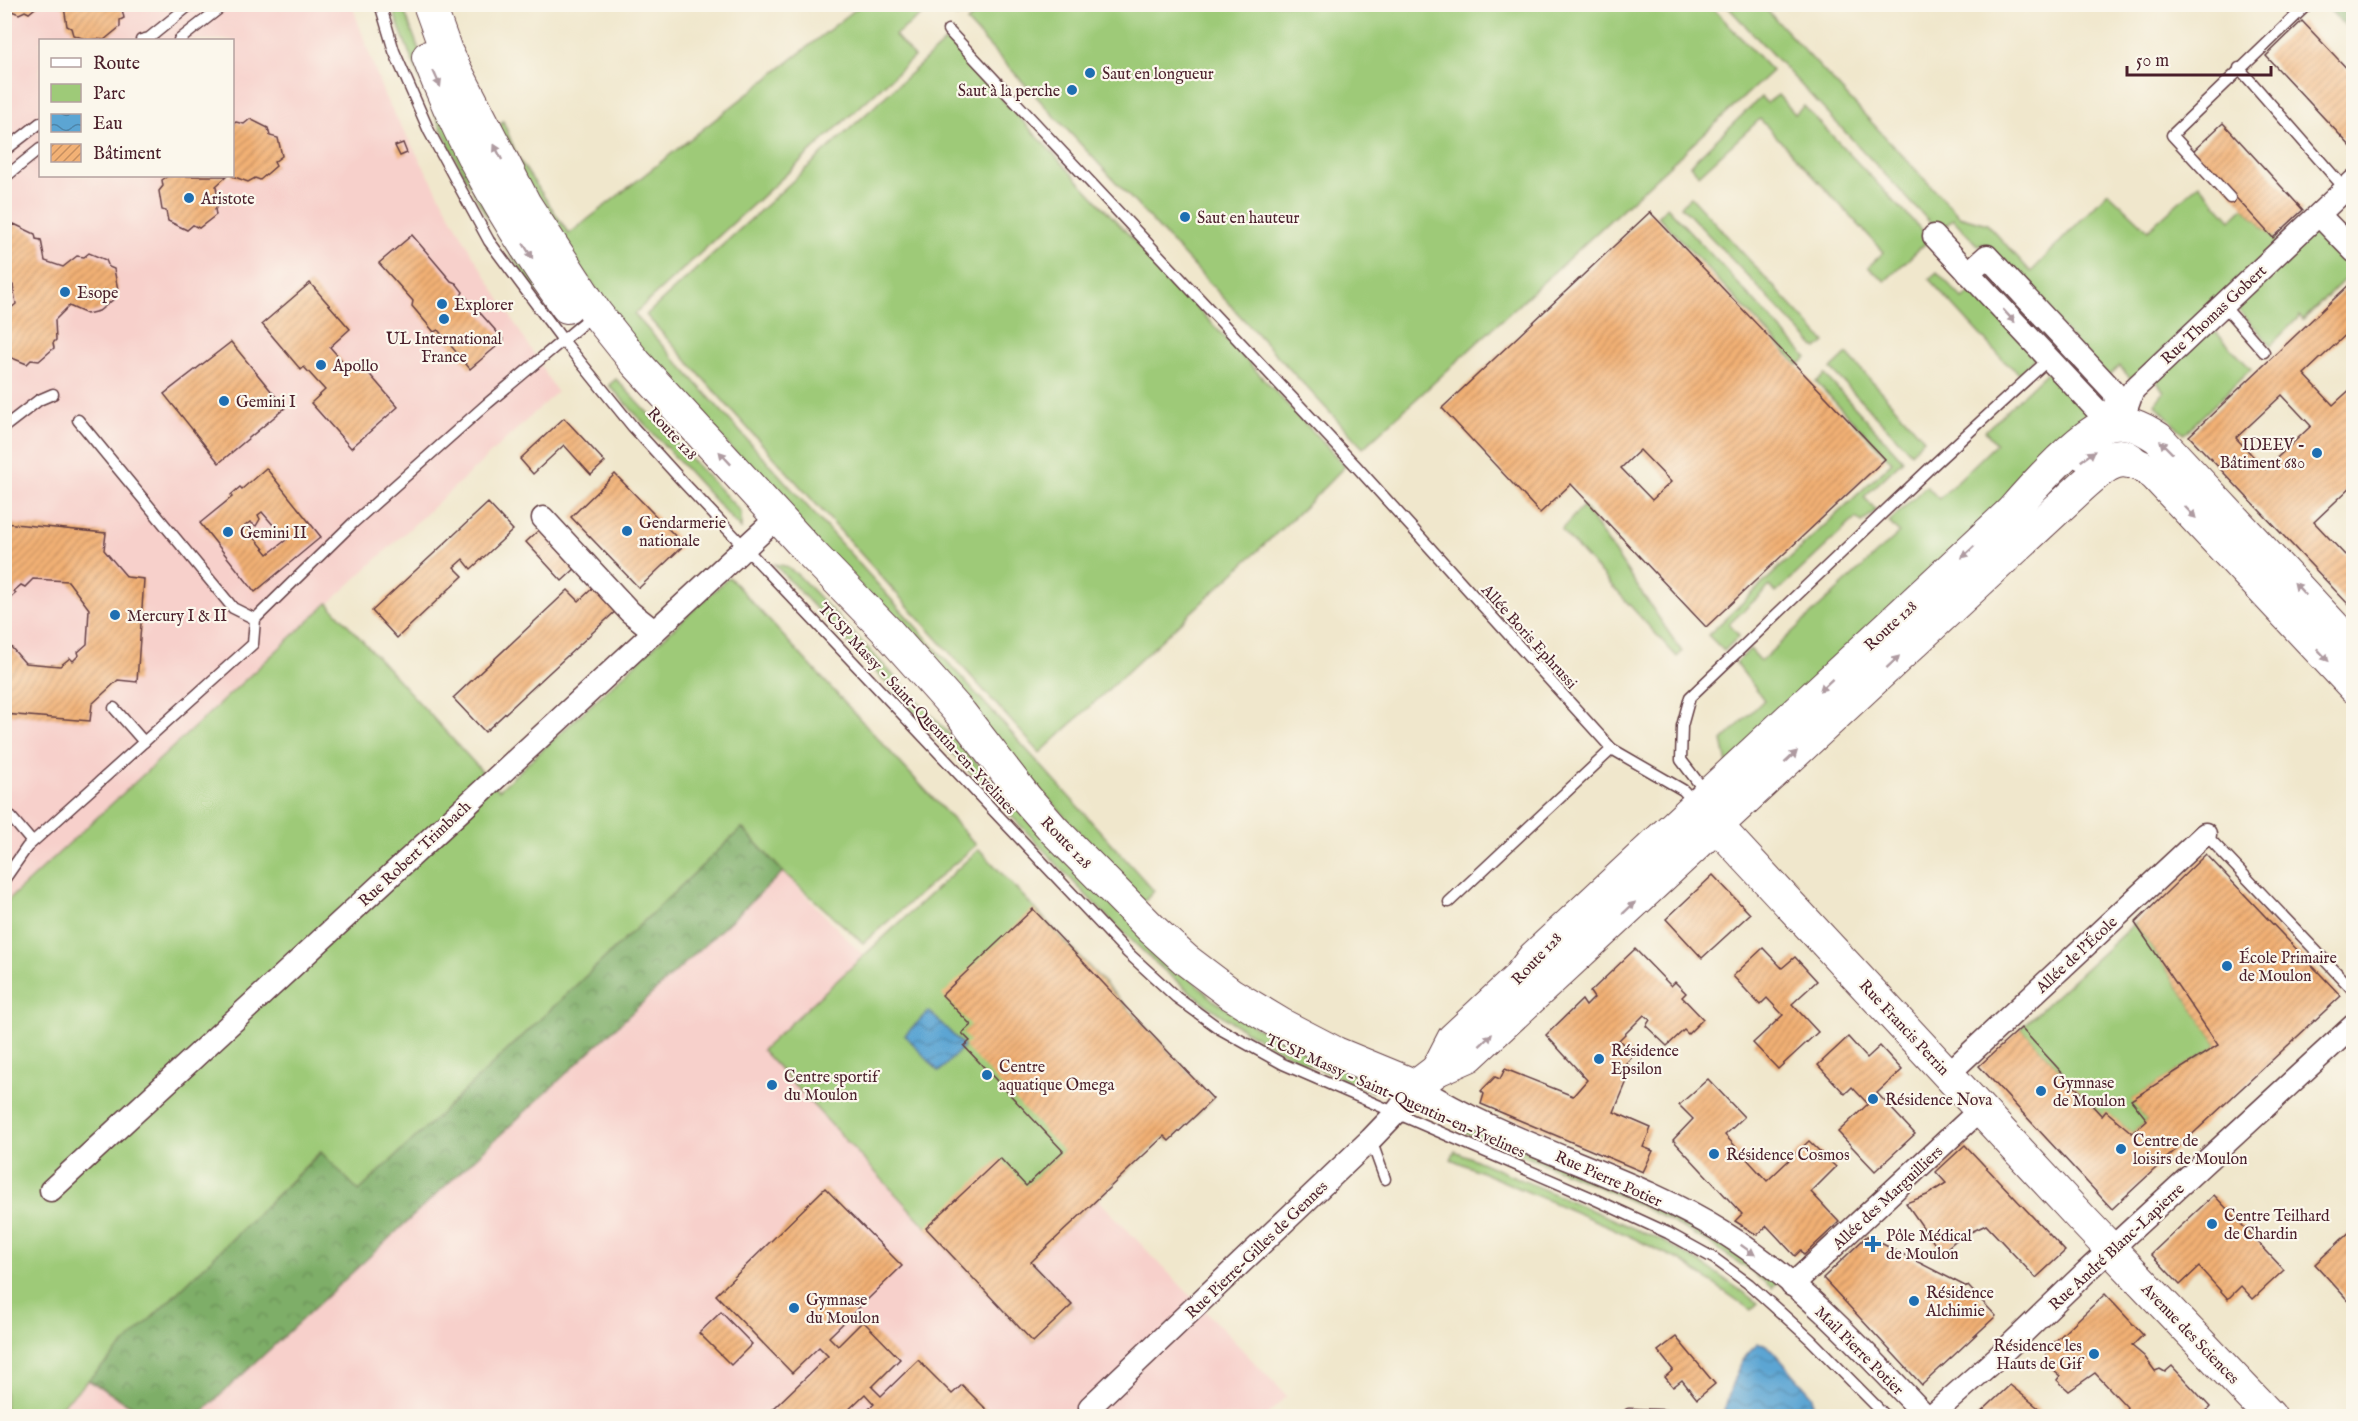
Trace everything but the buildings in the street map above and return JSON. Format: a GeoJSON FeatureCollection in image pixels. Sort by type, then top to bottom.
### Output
{"type":"FeatureCollection","features":[{"type":"Feature","properties":{"kind":"main road","name":"Route 128"},"geometry":{"type":"LineString","coordinates":[[409,4],[455,120],[491,189],[530,255],[579,326],[625,380],[763,531],[888,631],[954,706],[1054,830],[1186,960],[1231,994],[1284,1026],[1336,1053],[1426,1078],[1469,1056],[1708,809],[2074,449],[2106,425],[2121,433]]}},
{"type":"Feature","properties":{"kind":"main road","name":"Route 128"},"geometry":{"type":"LineString","coordinates":[[429,4],[446,51],[525,204],[579,326]]}},
{"type":"Feature","properties":{"kind":"main road"},"geometry":{"type":"LineString","coordinates":[[2121,433],[2140,426],[2158,438],[2354,648]]}},
{"type":"Feature","properties":{"kind":"main road","name":"Route 128"},"geometry":{"type":"LineString","coordinates":[[1708,809],[1998,564],[2103,468],[2114,462],[2127,460],[2140,464],[2155,475],[2354,687]]}},
{"type":"Feature","properties":{"kind":"main road","name":"Rue Francis Perrin"},"geometry":{"type":"LineString","coordinates":[[1708,809],[1948,1074],[2111,1249]]}},
{"type":"Feature","properties":{"kind":"main road","name":"Avenue des Sciences"},"geometry":{"type":"LineString","coordinates":[[2111,1249],[2270,1416]]}},
{"type":"Feature","properties":{"kind":"street","name":"Rue Thomas Gobert"},"geometry":{"type":"LineString","coordinates":[[2121,433],[2133,390],[2349,185]]}},
{"type":"Feature","properties":{"kind":"street"},"geometry":{"type":"LineString","coordinates":[[2319,215],[2354,251]]}},
{"type":"Feature","properties":{"kind":"street"},"geometry":{"type":"LineString","coordinates":[[1934,236],[2121,433]]}},
{"type":"Feature","properties":{"kind":"street"},"geometry":{"type":"LineString","coordinates":[[1968,273],[1987,256],[2114,392],[2121,433]]}},
{"type":"Feature","properties":{"kind":"street"},"geometry":{"type":"LineString","coordinates":[[2049,359],[2067,342]]}},
{"type":"Feature","properties":{"kind":"street"},"geometry":{"type":"LineString","coordinates":[[543,519],[630,612],[654,631]]}},
{"type":"Feature","properties":{"kind":"street","name":"Rue Robert Trimbach"},"geometry":{"type":"LineString","coordinates":[[51,1190],[763,531]]}},
{"type":"Feature","properties":{"kind":"street","name":"Allée de l'École"},"geometry":{"type":"LineString","coordinates":[[1948,1074],[2205,834]]}},
{"type":"Feature","properties":{"kind":"street","name":"Rue André Blanc-Lapierre"},"geometry":{"type":"LineString","coordinates":[[1931,1416],[1999,1356],[2111,1249],[2354,1025]]}},
{"type":"Feature","properties":{"kind":"street","name":"Rue Pierre-Gilles de Gennes"},"geometry":{"type":"LineString","coordinates":[[1089,1407],[1371,1139],[1426,1078]]}},
{"type":"Feature","properties":{"kind":"street","name":"Rue Pierre Potier"},"geometry":{"type":"LineString","coordinates":[[1426,1078],[1470,1118],[1640,1190],[1700,1220],[1758,1257],[1792,1285]]}},
{"type":"Feature","properties":{"kind":"street","name":"Allée des Marguilliers"},"geometry":{"type":"LineString","coordinates":[[1792,1285],[1981,1109]]}},
{"type":"Feature","properties":{"kind":"street","name":"Mail Pierre Potier"},"geometry":{"type":"LineString","coordinates":[[1792,1285],[1926,1416]]}},
{"type":"Feature","properties":{"kind":"lane"},"geometry":{"type":"LineString","coordinates":[[148,39],[191,4]]}},
{"type":"Feature","properties":{"kind":"lane"},"geometry":{"type":"LineString","coordinates":[[180,39],[225,4]]}},
{"type":"Feature","properties":{"kind":"lane"},"geometry":{"type":"LineString","coordinates":[[4,880],[32,842],[253,644],[255,619],[353,523],[579,326],[489,241],[434,141],[394,51],[380,4]]}},
{"type":"Feature","properties":{"kind":"lane"},"geometry":{"type":"LineString","coordinates":[[2230,198],[2172,135],[2308,4]]}},
{"type":"Feature","properties":{"kind":"lane","name":"Allée Boris Ephrussi"},"geometry":{"type":"LineString","coordinates":[[948,30],[1356,466],[1612,749],[1683,790],[1708,809]]}},
{"type":"Feature","properties":{"kind":"lane"},"geometry":{"type":"LineString","coordinates":[[2239,68],[2349,185]]}},
{"type":"Feature","properties":{"kind":"lane"},"geometry":{"type":"LineString","coordinates":[[4,151],[39,124]]}},
{"type":"Feature","properties":{"kind":"lane"},"geometry":{"type":"LineString","coordinates":[[4,178],[39,150]]}},
{"type":"Feature","properties":{"kind":"lane"},"geometry":{"type":"LineString","coordinates":[[2223,305],[2264,352]]}},
{"type":"Feature","properties":{"kind":"lane"},"geometry":{"type":"LineString","coordinates":[[1708,809],[1681,760],[1682,726],[1690,697],[1929,469],[2049,359]]}},
{"type":"Feature","properties":{"kind":"lane"},"geometry":{"type":"LineString","coordinates":[[4,427],[39,400],[52,394]]}},
{"type":"Feature","properties":{"kind":"lane"},"geometry":{"type":"LineString","coordinates":[[78,420],[232,608],[255,619]]}},
{"type":"Feature","properties":{"kind":"lane"},"geometry":{"type":"LineString","coordinates":[[2072,469],[2121,433],[2130,445],[2137,449],[2155,475]]}},
{"type":"Feature","properties":{"kind":"lane","name":"TCSP Massy - Saint-Quentin-en-Yvelines"},"geometry":{"type":"LineString","coordinates":[[763,531],[1128,953],[1176,996],[1220,1029],[1283,1064],[1592,1198],[1668,1233],[1715,1259],[1749,1284],[1802,1332],[1886,1416]]}},
{"type":"Feature","properties":{"kind":"lane"},"geometry":{"type":"LineString","coordinates":[[1998,564],[2013,535]]}},
{"type":"Feature","properties":{"kind":"lane"},"geometry":{"type":"LineString","coordinates":[[114,708],[144,742]]}},
{"type":"Feature","properties":{"kind":"lane"},"geometry":{"type":"LineString","coordinates":[[1449,902],[1612,749]]}},
{"type":"Feature","properties":{"kind":"lane"},"geometry":{"type":"LineString","coordinates":[[4,809],[32,842]]}},
{"type":"Feature","properties":{"kind":"lane"},"geometry":{"type":"LineString","coordinates":[[2205,834],[2354,991]]}},
{"type":"Feature","properties":{"kind":"lane"},"geometry":{"type":"LineString","coordinates":[[1371,1139],[1385,1179]]}},
{"type":"Feature","properties":{"kind":"lane"},"geometry":{"type":"LineString","coordinates":[[1629,1415],[1683,1416]]}},
{"type":"Feature","properties":{"kind":"shaded area"},"geometry":{"type":"Polygon","coordinates":[[[5,5],[352,5],[384,95],[471,252],[557,392],[5,904],[5,5]]]}},
{"type":"Feature","properties":{"kind":"shaded area","name":"Centre sportif du Moulon"},"geometry":{"type":"Polygon","coordinates":[[[783,872],[1287,1396],[1266,1416],[198,1416],[783,872]]]}},
{"type":"Feature","properties":{"kind":"shaded area"},"geometry":{"type":"Polygon","coordinates":[[[88,1380],[148,1416],[51,1416],[88,1380]]]}},
{"type":"Feature","properties":{"kind":"green space"},"geometry":{"type":"Polygon","coordinates":[[[986,4],[1710,5],[1772,71],[1363,448],[967,22],[986,4]]]}},
{"type":"Feature","properties":{"kind":"green space"},"geometry":{"type":"Polygon","coordinates":[[[391,5],[402,5],[427,71],[555,316],[528,281],[504,244],[460,167],[423,87],[391,5]]]}},
{"type":"Feature","properties":{"kind":"green space"},"geometry":{"type":"Polygon","coordinates":[[[861,5],[935,5],[895,35],[914,57],[634,314],[1154,891],[1143,903],[632,339],[559,239],[495,132],[503,121],[518,158],[569,234],[861,5]]]}},
{"type":"Feature","properties":{"kind":"green space"},"geometry":{"type":"Polygon","coordinates":[[[944,5],[971,5],[957,17],[944,5]]]}},
{"type":"Feature","properties":{"kind":"green space"},"geometry":{"type":"Polygon","coordinates":[[[1726,5],[1762,5],[1959,216],[1987,224],[2031,272],[2108,192],[2148,230],[2199,184],[2231,220],[2244,207],[2278,243],[2132,380],[2119,366],[2108,377],[1983,244],[1978,246],[1953,219],[1939,232],[1726,5]]]}},
{"type":"Feature","properties":{"kind":"green space"},"geometry":{"type":"Polygon","coordinates":[[[2325,5],[2353,5],[2353,35],[2325,5]]]}},
{"type":"Feature","properties":{"kind":"green space"},"geometry":{"type":"Polygon","coordinates":[[[947,40],[1345,466],[1309,503],[1040,753],[646,315],[947,40]]]}},
{"type":"Feature","properties":{"kind":"green space"},"geometry":{"type":"Polygon","coordinates":[[[1778,95],[1795,114],[1804,106],[1930,239],[1885,281],[1868,267],[1884,252],[1760,119],[1699,175],[1690,165],[1761,97],[1767,103],[1778,95]]]}},
{"type":"Feature","properties":{"kind":"green space"},"geometry":{"type":"Polygon","coordinates":[[[1691,197],[1825,342],[1817,349],[1681,206],[1691,197]]]}},
{"type":"Feature","properties":{"kind":"green space"},"geometry":{"type":"Polygon","coordinates":[[[1667,207],[1807,358],[1798,365],[1658,216],[1667,207]]]}},
{"type":"Feature","properties":{"kind":"green space"},"geometry":{"type":"Polygon","coordinates":[[[2319,225],[2353,259],[2353,271],[2303,320],[2300,316],[2271,345],[2233,304],[2319,225]]]}},
{"type":"Feature","properties":{"kind":"green space"},"geometry":{"type":"Polygon","coordinates":[[[1937,272],[1963,299],[1975,289],[2036,356],[2020,374],[2005,362],[1929,279],[1937,272]]]}},
{"type":"Feature","properties":{"kind":"green space"},"geometry":{"type":"Polygon","coordinates":[[[2212,328],[2251,369],[2184,434],[2155,404],[2164,392],[2156,380],[2212,328]]]}},
{"type":"Feature","properties":{"kind":"green space"},"geometry":{"type":"Polygon","coordinates":[[[1847,354],[1924,439],[1911,453],[1831,369],[1847,354]]]}},
{"type":"Feature","properties":{"kind":"green space"},"geometry":{"type":"Polygon","coordinates":[[[2050,369],[2094,417],[1728,768],[1722,741],[1764,700],[1736,663],[1750,649],[1761,661],[1899,533],[1889,522],[1926,486],[1939,499],[1996,444],[1985,431],[2050,369]]]}},
{"type":"Feature","properties":{"kind":"green space"},"geometry":{"type":"Polygon","coordinates":[[[1825,375],[1903,460],[1864,497],[1876,510],[1862,523],[1856,518],[1776,593],[1770,586],[1729,624],[1739,636],[1724,651],[1708,635],[1892,462],[1816,382],[1825,375]]]}},
{"type":"Feature","properties":{"kind":"green space"},"geometry":{"type":"Polygon","coordinates":[[[616,379],[741,512],[741,529],[609,385],[616,379]]]}},
{"type":"Feature","properties":{"kind":"green space"},"geometry":{"type":"Polygon","coordinates":[[[1583,506],[1682,652],[1677,657],[1561,530],[1583,506]]]}},
{"type":"Feature","properties":{"kind":"green space"},"geometry":{"type":"Polygon","coordinates":[[[774,564],[785,566],[798,575],[1032,821],[1213,1000],[1256,1027],[1376,1084],[1372,1092],[1296,1058],[1252,1035],[1206,1004],[1164,970],[1085,894],[774,564]]]}},
{"type":"Feature","properties":{"kind":"green space"},"geometry":{"type":"Polygon","coordinates":[[[729,577],[976,845],[863,943],[783,872],[742,828],[359,1192],[320,1152],[51,1416],[5,1416],[5,903],[328,603],[499,790],[729,577]]]}},
{"type":"Feature","properties":{"kind":"green space"},"geometry":{"type":"Polygon","coordinates":[[[742,828],[783,872],[198,1416],[148,1416],[88,1380],[321,1152],[359,1191],[742,828]]]}},
{"type":"Feature","properties":{"kind":"green space","name":"Centre aquatique Omega"},"geometry":{"type":"Polygon","coordinates":[[[979,849],[1213,1099],[1169,1141],[1164,1136],[1031,1261],[1072,1305],[1033,1342],[762,1050],[979,849]]]}},
{"type":"Feature","properties":{"kind":"green space"},"geometry":{"type":"Polygon","coordinates":[[[2135,923],[2218,1045],[2132,1100],[2147,1120],[2132,1133],[2106,1112],[2102,1116],[2021,1028],[2135,923]]]}},
{"type":"Feature","properties":{"kind":"green space"},"geometry":{"type":"Polygon","coordinates":[[[1467,1124],[1673,1213],[1778,1281],[1772,1288],[1738,1262],[1664,1218],[1624,1198],[1464,1132],[1467,1124]]]}},
{"type":"Feature","properties":{"kind":"green space"},"geometry":{"type":"Polygon","coordinates":[[[1455,1151],[1663,1241],[1709,1268],[1758,1303],[1751,1310],[1681,1261],[1610,1227],[1451,1159],[1455,1151]]]}},
{"type":"Feature","properties":{"kind":"water"},"geometry":{"type":"Polygon","coordinates":[[[929,1011],[964,1046],[939,1072],[905,1035],[929,1011]]]}},
{"type":"Feature","properties":{"kind":"water"},"geometry":{"type":"Polygon","coordinates":[[[1758,1344],[1766,1345],[1772,1350],[1813,1396],[1813,1410],[1808,1416],[1729,1416],[1724,1411],[1732,1383],[1740,1366],[1758,1344]]]}},
{"type":"Feature","properties":{"kind":"place","name":"Saut en longueur"},"geometry":{"type":"Point","coordinates":[1090,73]}},
{"type":"Feature","properties":{"kind":"place","name":"Saut à la perche"},"geometry":{"type":"Point","coordinates":[1072,90]}},
{"type":"Feature","properties":{"kind":"place","name":"Aristote"},"geometry":{"type":"Point","coordinates":[189,198]}},
{"type":"Feature","properties":{"kind":"place","name":"Saut en hauteur"},"geometry":{"type":"Point","coordinates":[1185,217]}},
{"type":"Feature","properties":{"kind":"place","name":"Esope"},"geometry":{"type":"Point","coordinates":[65,292]}},
{"type":"Feature","properties":{"kind":"place","name":"Explorer"},"geometry":{"type":"Point","coordinates":[442,304]}},
{"type":"Feature","properties":{"kind":"place","name":"UL International France"},"geometry":{"type":"Point","coordinates":[444,319]}},
{"type":"Feature","properties":{"kind":"place","name":"Apollo"},"geometry":{"type":"Point","coordinates":[321,365]}},
{"type":"Feature","properties":{"kind":"place","name":"Gemini I"},"geometry":{"type":"Point","coordinates":[224,401]}},
{"type":"Feature","properties":{"kind":"place","name":"IDEEV - Bâtiment 680"},"geometry":{"type":"Point","coordinates":[2317,453]}},
{"type":"Feature","properties":{"kind":"place","name":"Gendarmerie nationale"},"geometry":{"type":"Point","coordinates":[627,531]}},
{"type":"Feature","properties":{"kind":"place","name":"Gemini II"},"geometry":{"type":"Point","coordinates":[228,532]}},
{"type":"Feature","properties":{"kind":"place","name":"Mercury I & II"},"geometry":{"type":"Point","coordinates":[115,615]}},
{"type":"Feature","properties":{"kind":"place","name":"École Primaire de Moulon"},"geometry":{"type":"Point","coordinates":[2227,966]}},
{"type":"Feature","properties":{"kind":"place","name":"Résidence Epsilon"},"geometry":{"type":"Point","coordinates":[1599,1059]}},
{"type":"Feature","properties":{"kind":"place","name":"Centre aquatique Omega"},"geometry":{"type":"Point","coordinates":[987,1075]}},
{"type":"Feature","properties":{"kind":"place","name":"Centre sportif du Moulon"},"geometry":{"type":"Point","coordinates":[772,1085]}},
{"type":"Feature","properties":{"kind":"place","name":"Gymnase de Moulon"},"geometry":{"type":"Point","coordinates":[2041,1091]}},
{"type":"Feature","properties":{"kind":"place","name":"Résidence Nova"},"geometry":{"type":"Point","coordinates":[1873,1099]}},
{"type":"Feature","properties":{"kind":"place","name":"Centre de loisirs de Moulon"},"geometry":{"type":"Point","coordinates":[2121,1149]}},
{"type":"Feature","properties":{"kind":"place","name":"Résidence Cosmos"},"geometry":{"type":"Point","coordinates":[1714,1154]}},
{"type":"Feature","properties":{"kind":"place","name":"Centre Teilhard de Chardin"},"geometry":{"type":"Point","coordinates":[2212,1224]}},
{"type":"Feature","properties":{"kind":"place","name":"Pôle Médical de Moulon"},"geometry":{"type":"Point","coordinates":[1873,1244]}},
{"type":"Feature","properties":{"kind":"place","name":"Résidence Alchimie"},"geometry":{"type":"Point","coordinates":[1914,1301]}},
{"type":"Feature","properties":{"kind":"place","name":"Gymnase du Moulon"},"geometry":{"type":"Point","coordinates":[794,1308]}},
{"type":"Feature","properties":{"kind":"place","name":"Résidence les Hauts de Gif"},"geometry":{"type":"Point","coordinates":[2094,1354]}}]}
